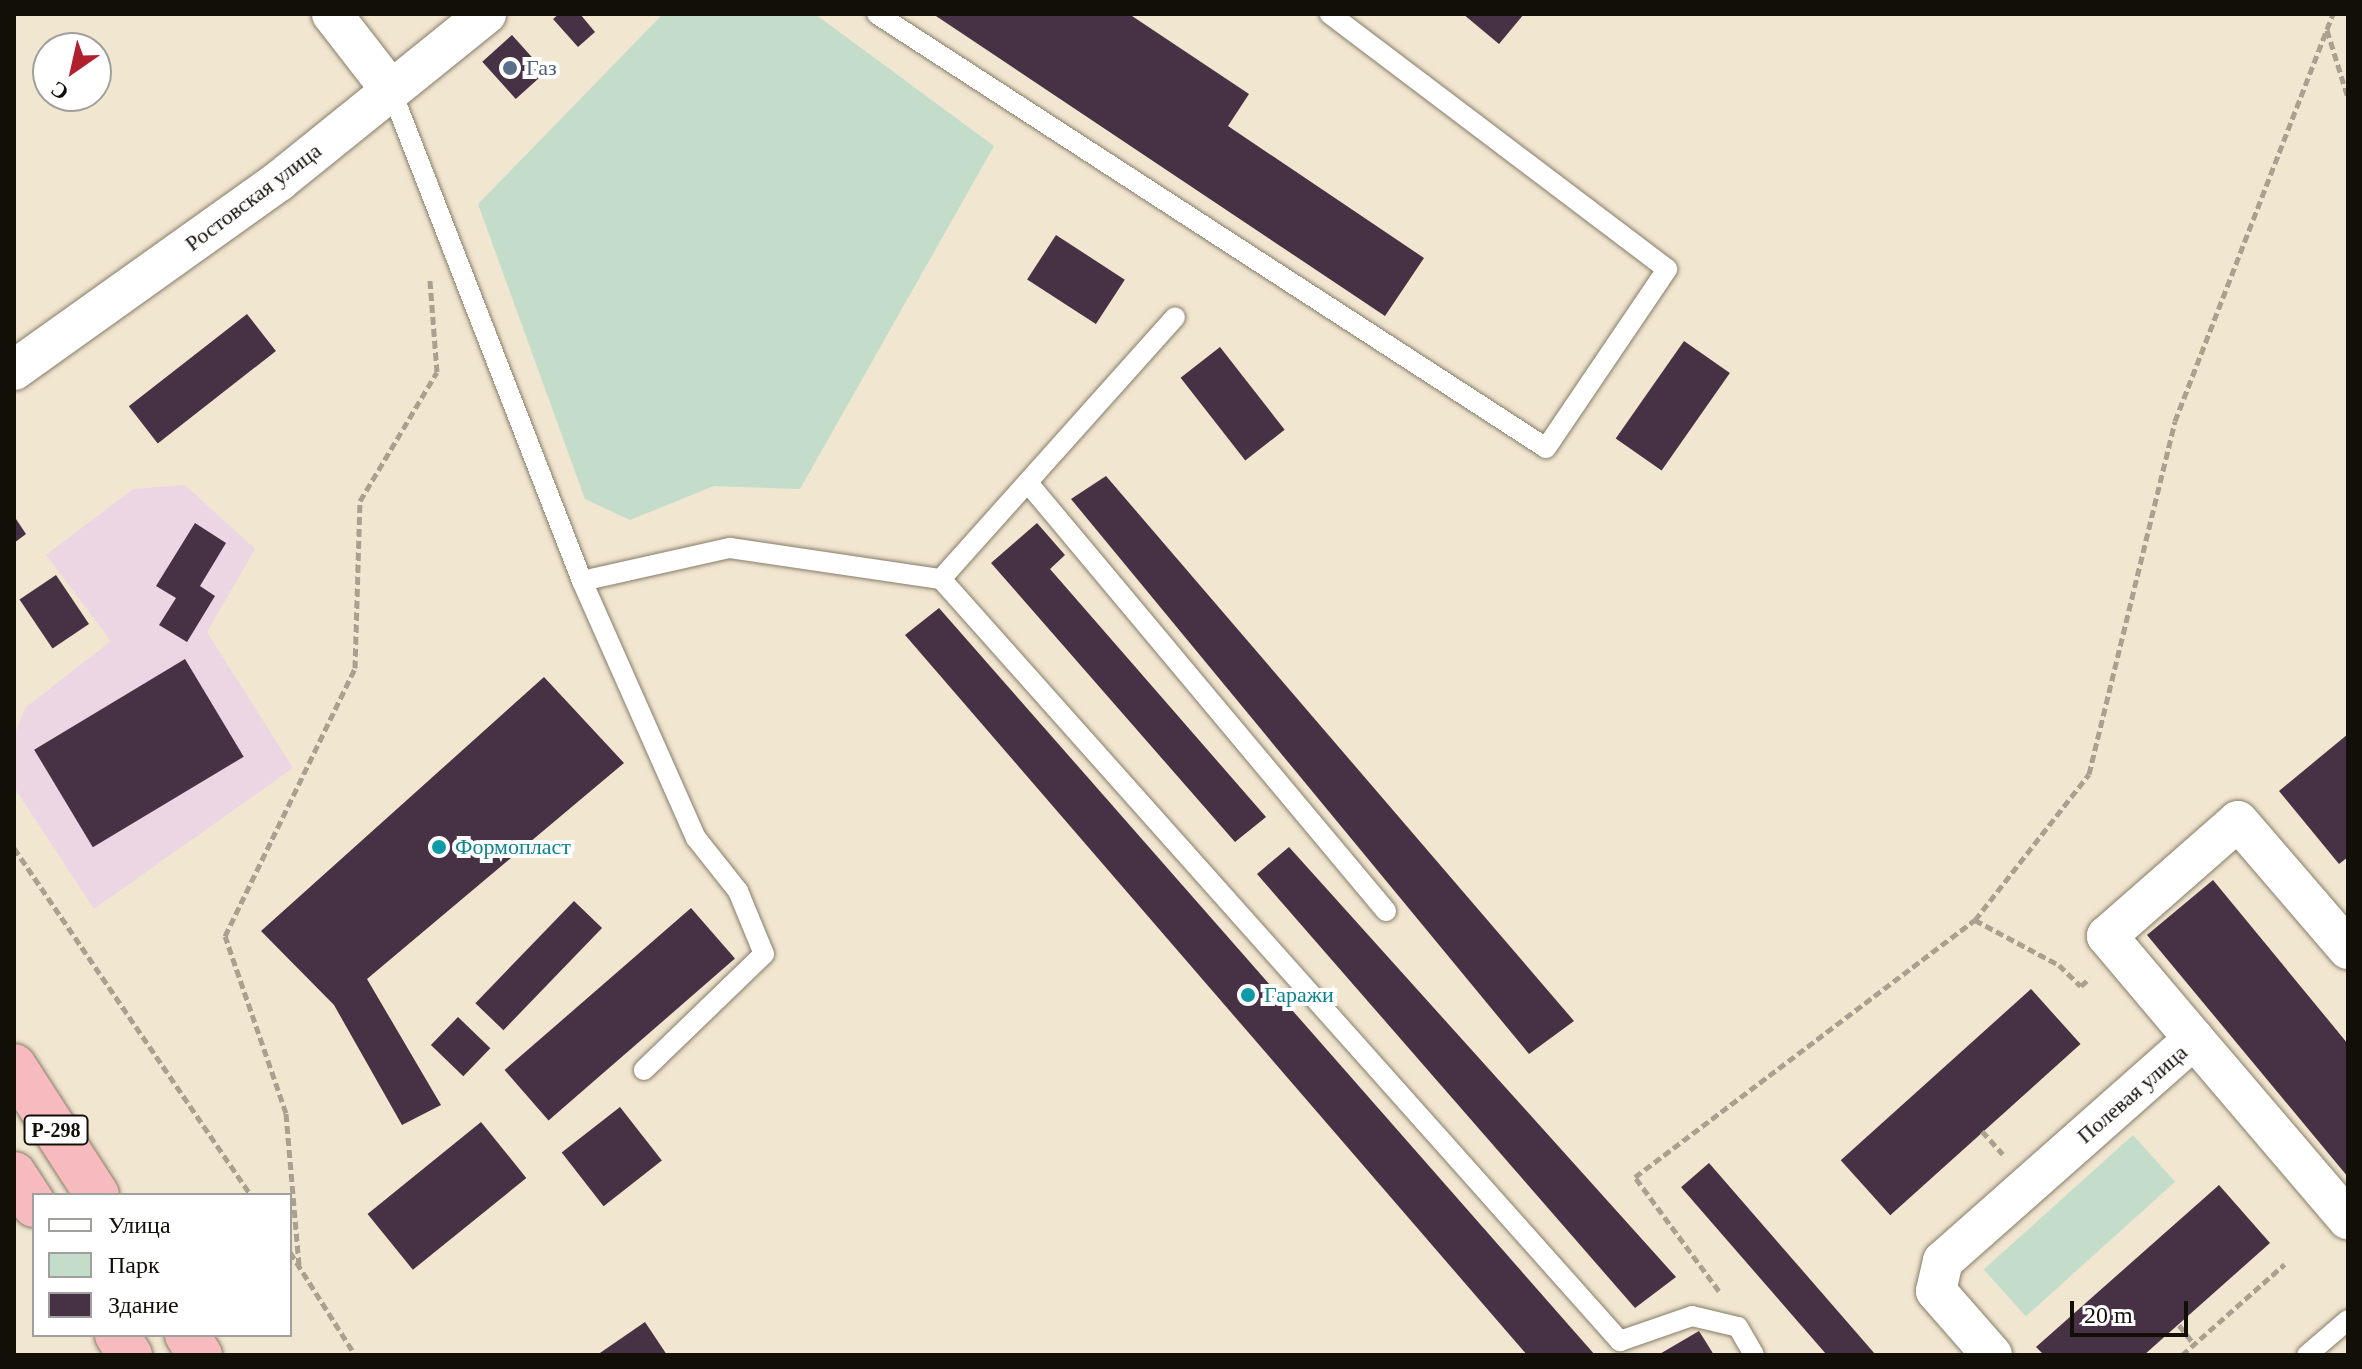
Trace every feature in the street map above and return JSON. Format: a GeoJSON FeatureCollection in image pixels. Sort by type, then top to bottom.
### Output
{"type":"FeatureCollection","features":[{"type":"Feature","properties":{"kind":"highway","name":"Р-298"},"geometry":{"type":"LineString","coordinates":[[14,1066],[96,1193]]}},
{"type":"Feature","properties":{"kind":"highway","name":"Р-298"},"geometry":{"type":"LineString","coordinates":[[14,1174],[32,1202]]}},
{"type":"Feature","properties":{"kind":"highway"},"geometry":{"type":"LineString","coordinates":[[118,1337],[130,1355]]}},
{"type":"Feature","properties":{"kind":"highway"},"geometry":{"type":"LineString","coordinates":[[188,1337],[200,1355]]}},
{"type":"Feature","properties":{"kind":"street"},"geometry":{"type":"LineString","coordinates":[[332,14],[391,90]]}},
{"type":"Feature","properties":{"kind":"street","name":"Ростовская улица"},"geometry":{"type":"LineString","coordinates":[[14,370],[279,181],[486,14]]}},
{"type":"Feature","properties":{"kind":"street","name":"Полевая улица"},"geometry":{"type":"LineString","coordinates":[[1992,1355],[1936,1291],[1943,1261],[2194,1039],[2107,936],[2238,821],[2348,949]]}},
{"type":"Feature","properties":{"kind":"street"},"geometry":{"type":"LineString","coordinates":[[2194,1039],[2348,1219]]}},
{"type":"Feature","properties":{"kind":"lane"},"geometry":{"type":"LineString","coordinates":[[877,14],[1546,448],[1667,269],[1330,14]]}},
{"type":"Feature","properties":{"kind":"lane"},"geometry":{"type":"LineString","coordinates":[[391,90],[582,581],[696,838],[738,891],[764,954],[644,1070]]}},
{"type":"Feature","properties":{"kind":"lane"},"geometry":{"type":"LineString","coordinates":[[941,579],[1175,317]]}},
{"type":"Feature","properties":{"kind":"lane"},"geometry":{"type":"LineString","coordinates":[[1028,483],[1386,911]]}},
{"type":"Feature","properties":{"kind":"lane"},"geometry":{"type":"LineString","coordinates":[[582,581],[730,548],[941,579],[1620,1341],[1692,1316],[1738,1327],[1754,1355]]}},
{"type":"Feature","properties":{"kind":"lane"},"geometry":{"type":"LineString","coordinates":[[2307,1355],[2348,1320]]}},
{"type":"Feature","properties":{"kind":"path"},"geometry":{"type":"LineString","coordinates":[[1692,1316],[1719,1291],[1635,1177],[1975,920],[2089,774],[2175,421],[2333,14]]}},
{"type":"Feature","properties":{"kind":"path"},"geometry":{"type":"LineString","coordinates":[[2327,29],[2348,98]]}},
{"type":"Feature","properties":{"kind":"path"},"geometry":{"type":"LineString","coordinates":[[299,1265],[286,1113],[225,936],[355,668],[360,501],[437,372],[429,263]]}},
{"type":"Feature","properties":{"kind":"path"},"geometry":{"type":"LineString","coordinates":[[14,848],[250,1193]]}},
{"type":"Feature","properties":{"kind":"path"},"geometry":{"type":"LineString","coordinates":[[1975,920],[2059,965]]}},
{"type":"Feature","properties":{"kind":"path"},"geometry":{"type":"LineString","coordinates":[[1982,1131],[2004,1155]]}},
{"type":"Feature","properties":{"kind":"path"},"geometry":{"type":"LineString","coordinates":[[292,1255],[355,1355]]}},
{"type":"Feature","properties":{"kind":"path"},"geometry":{"type":"LineString","coordinates":[[2182,1355],[2285,1264]]}},
{"type":"Feature","properties":{"kind":"path"},"geometry":{"type":"LineString","coordinates":[[2179,1325],[2194,1344]]}},
{"type":"Feature","properties":{"kind":"shaded area"},"geometry":{"type":"Polygon","coordinates":[[[185,485],[255,549],[207,632],[293,768],[94,909],[14,787],[14,736],[25,708],[111,641],[46,555],[133,489],[185,485]]]}},
{"type":"Feature","properties":{"kind":"green space"},"geometry":{"type":"Polygon","coordinates":[[[663,14],[815,14],[994,146],[800,489],[714,486],[630,520],[585,499],[478,204],[663,14]]]}},
{"type":"Feature","properties":{"kind":"green space"},"geometry":{"type":"Polygon","coordinates":[[[2133,1135],[2175,1182],[2026,1316],[1984,1269],[2133,1135]]]}},
{"type":"Feature","properties":{"kind":"building"},"geometry":{"type":"Polygon","coordinates":[[[559,14],[580,14],[595,32],[578,47],[553,19],[559,14]]]}},
{"type":"Feature","properties":{"kind":"building"},"geometry":{"type":"Polygon","coordinates":[[[933,14],[1129,14],[1249,94],[1228,126],[1424,258],[1385,316],[933,14]]]}},
{"type":"Feature","properties":{"kind":"building"},"geometry":{"type":"Polygon","coordinates":[[[1463,14],[1524,14],[1499,44],[1463,14]]]}},
{"type":"Feature","properties":{"kind":"building"},"geometry":{"type":"Polygon","coordinates":[[[512,35],[545,72],[516,99],[482,62],[512,35]]]}},
{"type":"Feature","properties":{"kind":"building"},"geometry":{"type":"Polygon","coordinates":[[[1056,235],[1125,280],[1096,324],[1027,279],[1056,235]]]}},
{"type":"Feature","properties":{"kind":"building"},"geometry":{"type":"Polygon","coordinates":[[[247,314],[276,351],[158,443],[129,406],[247,314]]]}},
{"type":"Feature","properties":{"kind":"building"},"geometry":{"type":"Polygon","coordinates":[[[1684,341],[1730,373],[1662,471],[1616,438],[1684,341]]]}},
{"type":"Feature","properties":{"kind":"building"},"geometry":{"type":"Polygon","coordinates":[[[1220,347],[1285,430],[1245,461],[1181,378],[1220,347]]]}},
{"type":"Feature","properties":{"kind":"building"},"geometry":{"type":"Polygon","coordinates":[[[1106,476],[1574,1021],[1529,1054],[1071,499],[1106,476]]]}},
{"type":"Feature","properties":{"kind":"building"},"geometry":{"type":"Polygon","coordinates":[[[14,516],[26,534],[14,543],[14,516]]]}},
{"type":"Feature","properties":{"kind":"building"},"geometry":{"type":"Polygon","coordinates":[[[195,523],[226,543],[200,586],[215,596],[187,642],[159,625],[176,598],[156,586],[195,523]]]}},
{"type":"Feature","properties":{"kind":"building"},"geometry":{"type":"Polygon","coordinates":[[[1037,523],[1065,555],[1050,569],[1266,817],[1235,842],[991,563],[1037,523]]]}},
{"type":"Feature","properties":{"kind":"building"},"geometry":{"type":"Polygon","coordinates":[[[56,575],[89,624],[53,649],[20,600],[56,575]]]}},
{"type":"Feature","properties":{"kind":"building","name":"Гаражи"},"geometry":{"type":"Polygon","coordinates":[[[939,608],[1595,1355],[1527,1355],[905,635],[939,608]]]}},
{"type":"Feature","properties":{"kind":"building"},"geometry":{"type":"Polygon","coordinates":[[[185,659],[244,757],[93,847],[34,750],[185,659]]]}},
{"type":"Feature","properties":{"kind":"building","name":"Формопласт"},"geometry":{"type":"Polygon","coordinates":[[[544,677],[624,763],[367,979],[441,1105],[402,1125],[334,1005],[261,931],[544,677]]]}},
{"type":"Feature","properties":{"kind":"building"},"geometry":{"type":"Polygon","coordinates":[[[2348,734],[2348,857],[2339,864],[2279,791],[2348,734]]]}},
{"type":"Feature","properties":{"kind":"building","name":"Гаражи"},"geometry":{"type":"Polygon","coordinates":[[[1289,847],[1676,1277],[1635,1308],[1257,874],[1289,847]]]}},
{"type":"Feature","properties":{"kind":"building"},"geometry":{"type":"Polygon","coordinates":[[[2213,880],[2348,1044],[2348,1177],[2147,935],[2213,880]]]}},
{"type":"Feature","properties":{"kind":"building"},"geometry":{"type":"Polygon","coordinates":[[[574,901],[602,928],[503,1030],[475,1003],[574,901]]]}},
{"type":"Feature","properties":{"kind":"building"},"geometry":{"type":"Polygon","coordinates":[[[691,908],[735,959],[549,1121],[505,1070],[691,908]]]}},
{"type":"Feature","properties":{"kind":"building"},"geometry":{"type":"Polygon","coordinates":[[[2031,989],[2081,1044],[1890,1215],[1841,1160],[2031,989]]]}},
{"type":"Feature","properties":{"kind":"building"},"geometry":{"type":"Polygon","coordinates":[[[458,1017],[490,1048],[463,1076],[431,1045],[458,1017]]]}},
{"type":"Feature","properties":{"kind":"building"},"geometry":{"type":"Polygon","coordinates":[[[620,1107],[662,1161],[604,1206],[562,1153],[620,1107]]]}},
{"type":"Feature","properties":{"kind":"building"},"geometry":{"type":"Polygon","coordinates":[[[481,1122],[526,1178],[413,1270],[368,1214],[481,1122]]]}},
{"type":"Feature","properties":{"kind":"building"},"geometry":{"type":"Polygon","coordinates":[[[1709,1163],[1876,1355],[1827,1355],[1681,1187],[1709,1163]]]}},
{"type":"Feature","properties":{"kind":"building"},"geometry":{"type":"Polygon","coordinates":[[[2219,1185],[2270,1243],[2144,1355],[2044,1355],[2036,1347],[2219,1185]]]}},
{"type":"Feature","properties":{"kind":"building"},"geometry":{"type":"Polygon","coordinates":[[[645,1322],[667,1355],[597,1355],[645,1322]]]}},
{"type":"Feature","properties":{"kind":"building"},"geometry":{"type":"Polygon","coordinates":[[[1699,1331],[1714,1355],[1658,1355],[1699,1331]]]}},
{"type":"Feature","properties":{"kind":"place","name":"Газ"},"geometry":{"type":"Point","coordinates":[510,68]}},
{"type":"Feature","properties":{"kind":"place","name":"Формопласт"},"geometry":{"type":"Point","coordinates":[439,847]}},
{"type":"Feature","properties":{"kind":"place","name":"Гаражи"},"geometry":{"type":"Point","coordinates":[1248,995]}}]}
